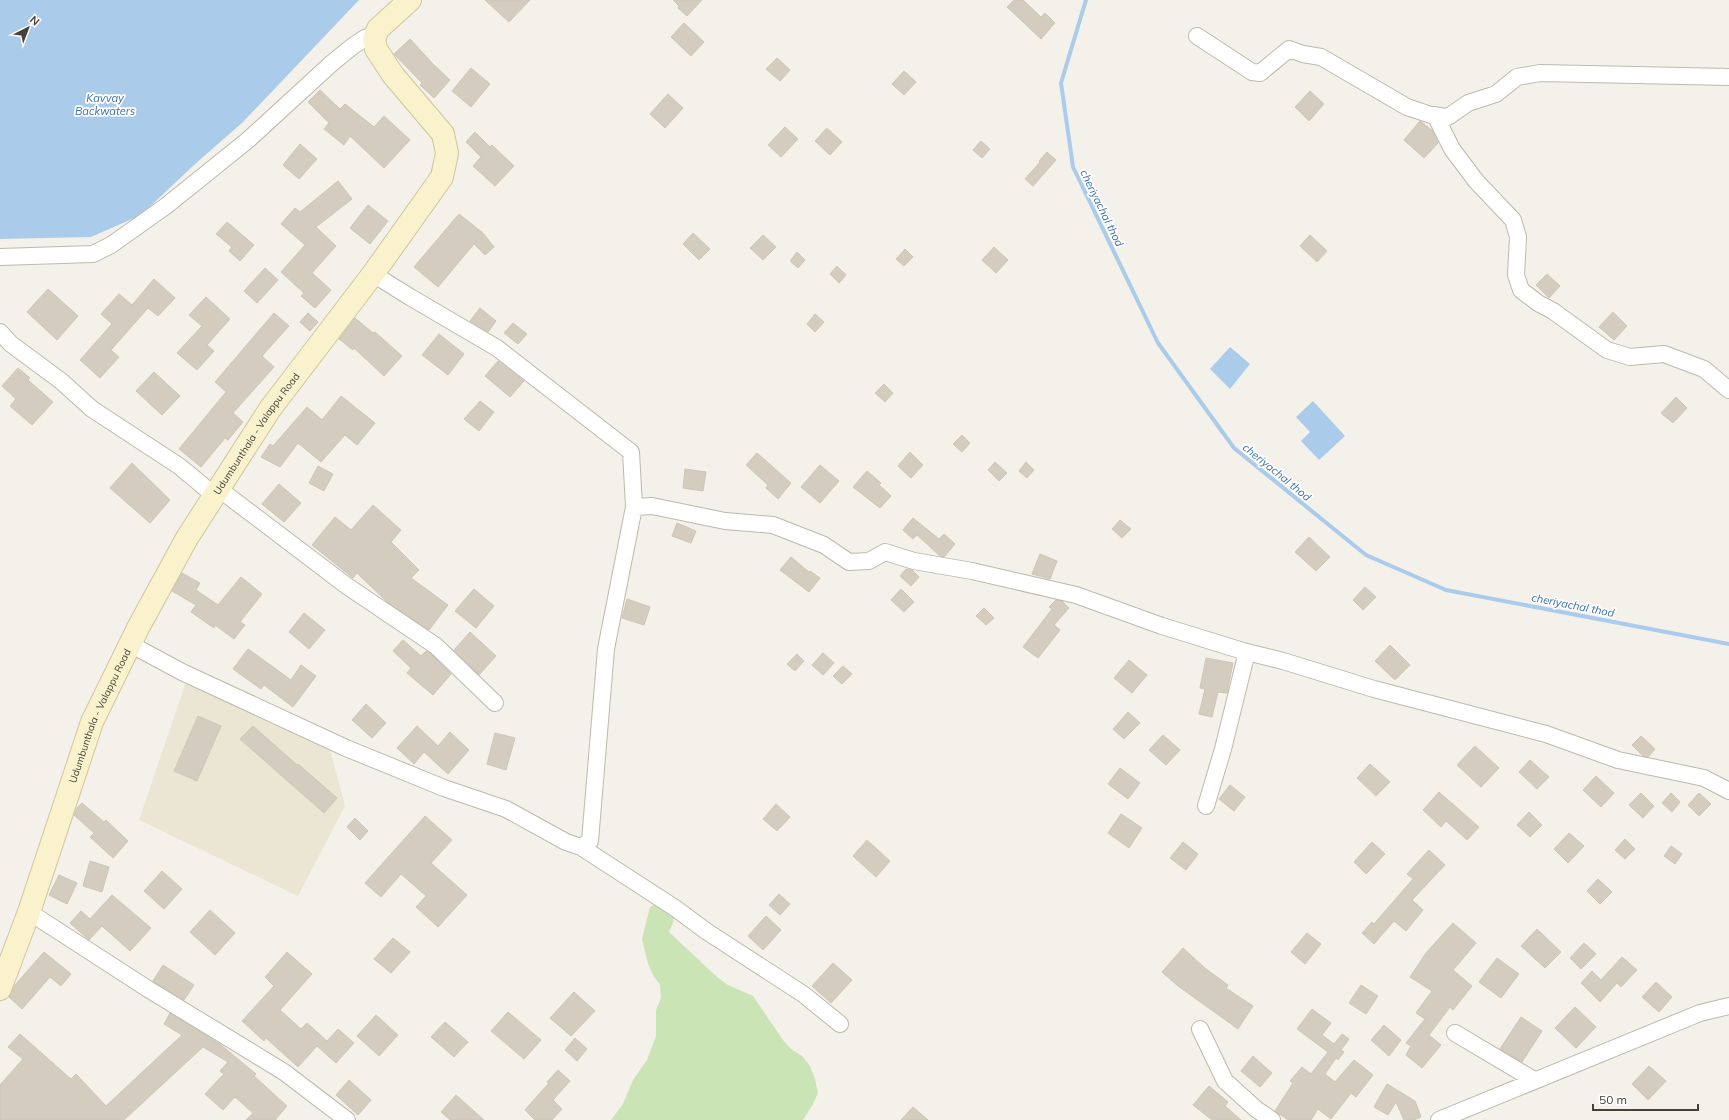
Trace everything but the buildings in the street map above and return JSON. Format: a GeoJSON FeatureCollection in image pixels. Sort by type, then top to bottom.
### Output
{"type":"FeatureCollection","features":[{"type":"Feature","properties":{"kind":"main road"},"geometry":{"type":"LineString","coordinates":[[376,35],[378,29],[410,0]]}},
{"type":"Feature","properties":{"kind":"main road","name":"Udumbunthala - Valappu Road"},"geometry":{"type":"LineString","coordinates":[[0,989],[29,912],[92,722],[130,644],[187,538],[270,409],[373,274],[442,177],[447,153],[445,140],[439,128],[393,75],[376,49],[374,39],[376,35]]}},
{"type":"Feature","properties":{"kind":"street"},"geometry":{"type":"LineString","coordinates":[[0,257],[93,254],[111,245],[166,206],[248,140],[332,63],[353,46],[366,38],[376,35]]}},
{"type":"Feature","properties":{"kind":"street"},"geometry":{"type":"LineString","coordinates":[[1197,36],[1252,72],[1260,73],[1289,49],[1321,57],[1407,106],[1435,115],[1448,117],[1468,104],[1496,94],[1517,77],[1540,73],[1729,77]]}},
{"type":"Feature","properties":{"kind":"street"},"geometry":{"type":"LineString","coordinates":[[1435,115],[1452,149],[1476,181],[1513,220],[1518,237],[1516,275],[1521,290],[1607,350],[1630,357],[1664,354],[1704,369],[1729,390]]}},
{"type":"Feature","properties":{"kind":"street"},"geometry":{"type":"LineString","coordinates":[[373,274],[497,348],[631,452],[634,507],[606,649],[590,841],[581,847]]}},
{"type":"Feature","properties":{"kind":"street"},"geometry":{"type":"LineString","coordinates":[[0,332],[11,344],[61,381],[92,409],[179,466],[347,586],[436,646],[495,703]]}},
{"type":"Feature","properties":{"kind":"street"},"geometry":{"type":"LineString","coordinates":[[634,507],[652,506],[725,521],[773,525],[824,545],[849,562],[869,561],[885,552],[914,561],[972,571],[1076,595],[1162,626],[1247,652],[1283,661],[1374,689],[1546,734],[1618,760],[1704,778],[1729,791]]}},
{"type":"Feature","properties":{"kind":"street"},"geometry":{"type":"LineString","coordinates":[[130,644],[182,672],[346,748],[444,788],[506,809],[566,842],[581,847],[803,994],[840,1024]]}},
{"type":"Feature","properties":{"kind":"street"},"geometry":{"type":"LineString","coordinates":[[1206,806],[1223,749],[1247,652]]}},
{"type":"Feature","properties":{"kind":"street"},"geometry":{"type":"LineString","coordinates":[[29,912],[148,989],[284,1072],[347,1120]]}},
{"type":"Feature","properties":{"kind":"street"},"geometry":{"type":"LineString","coordinates":[[1439,1120],[1700,1013],[1729,1006]]}},
{"type":"Feature","properties":{"kind":"street"},"geometry":{"type":"LineString","coordinates":[[1200,1029],[1225,1081],[1256,1109],[1272,1120]]}},
{"type":"Feature","properties":{"kind":"street"},"geometry":{"type":"LineString","coordinates":[[1455,1033],[1534,1080]]}},
{"type":"Feature","properties":{"kind":"shaded area"},"geometry":{"type":"Polygon","coordinates":[[[187,679],[330,749],[345,806],[298,896],[139,820],[187,679]]]}},
{"type":"Feature","properties":{"kind":"green space"},"geometry":{"type":"Polygon","coordinates":[[[655,904],[672,914],[674,920],[669,932],[717,977],[728,985],[753,996],[783,1040],[791,1049],[802,1056],[810,1066],[818,1093],[803,1120],[611,1120],[623,1104],[633,1080],[647,1060],[656,1036],[656,1010],[661,998],[660,985],[648,964],[642,939],[650,907],[655,904]]]}},
{"type":"Feature","properties":{"kind":"water","name":"Kavvay Backwaters"},"geometry":{"type":"Polygon","coordinates":[[[0,0],[359,0],[243,122],[194,165],[141,215],[91,237],[0,239],[0,0]]]}},
{"type":"Feature","properties":{"kind":"water"},"geometry":{"type":"Polygon","coordinates":[[[1230,347],[1250,364],[1230,389],[1210,369],[1230,347]]]}},
{"type":"Feature","properties":{"kind":"water"},"geometry":{"type":"Polygon","coordinates":[[[1313,401],[1345,436],[1319,460],[1301,441],[1310,432],[1296,417],[1313,401]]]}},
{"type":"Feature","properties":{"kind":"waterway","name":"cheriyachal thod"},"geometry":{"type":"LineString","coordinates":[[1086,0],[1061,83],[1073,167],[1158,343],[1234,448],[1366,555],[1446,590],[1729,644]]}}]}
